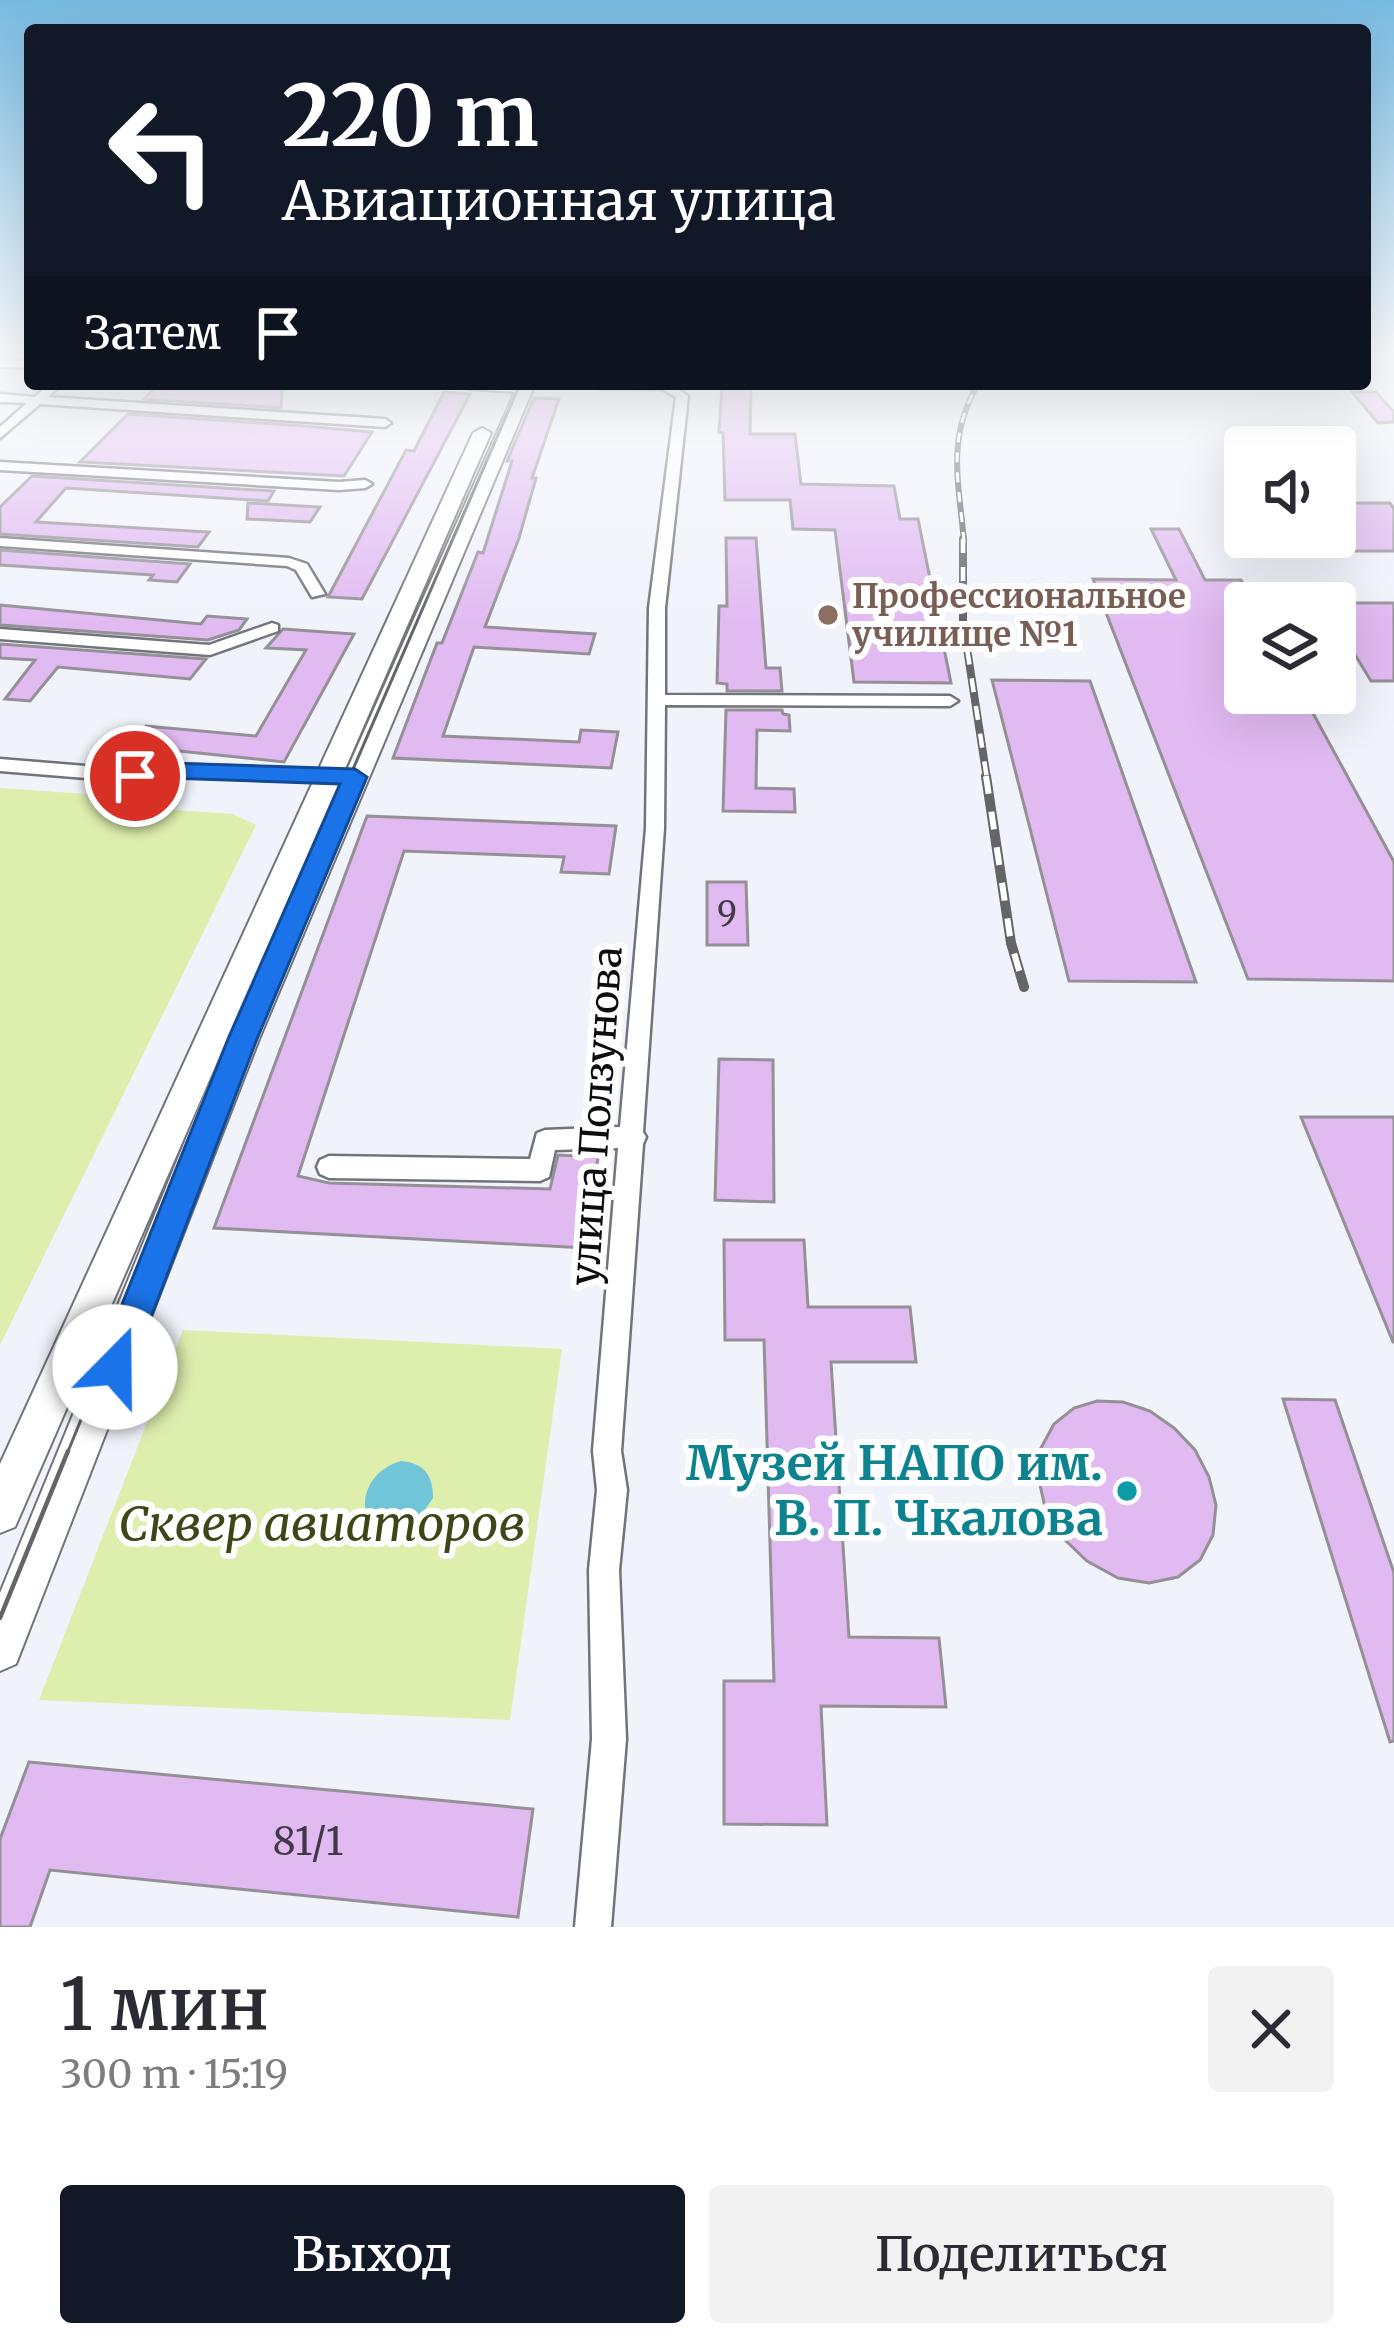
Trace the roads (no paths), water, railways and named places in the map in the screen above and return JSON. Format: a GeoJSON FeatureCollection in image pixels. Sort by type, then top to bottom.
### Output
{"type":"FeatureCollection","features":[{"type":"Feature","properties":{"kind":"main road"},"geometry":{"type":"LineString","coordinates":[[0,1512],[493,443]]}},
{"type":"Feature","properties":{"kind":"main road"},"geometry":{"type":"LineString","coordinates":[[0,1648],[243,1039],[341,777]]}},
{"type":"Feature","properties":{"kind":"street","name":"улица Ползунова"},"geometry":{"type":"LineString","coordinates":[[593,1927],[609,1739],[604,1570],[612,1490],[607,1451],[655,828],[657,608],[676,443]]}},
{"type":"Feature","properties":{"kind":"street"},"geometry":{"type":"LineString","coordinates":[[0,466],[339,487],[365,484]]}},
{"type":"Feature","properties":{"kind":"street"},"geometry":{"type":"LineString","coordinates":[[0,542],[289,562],[302,567],[317,594]]}},
{"type":"Feature","properties":{"kind":"street"},"geometry":{"type":"LineString","coordinates":[[0,634],[210,650],[272,628]]}},
{"type":"Feature","properties":{"kind":"street"},"geometry":{"type":"LineString","coordinates":[[656,700],[950,701]]}},
{"type":"Feature","properties":{"kind":"street"},"geometry":{"type":"LineString","coordinates":[[0,765],[135,776],[168,770],[341,777]]}},
{"type":"Feature","properties":{"kind":"street"},"geometry":{"type":"LineString","coordinates":[[329,1167],[541,1170],[545,1140],[634,1137]]}},
{"type":"Feature","properties":{"kind":"water"},"geometry":{"type":"Polygon","coordinates":[[[401,1461],[426,1472],[433,1498],[413,1527],[394,1532],[370,1521],[366,1496],[383,1469],[401,1461]]]}},
{"type":"Feature","properties":{"kind":"tram line"},"geometry":{"type":"LineString","coordinates":[[67,1454],[236,1039],[494,443]]}},
{"type":"Feature","properties":{"kind":"tram line"},"geometry":{"type":"LineString","coordinates":[[0,1618],[68,1451]]}},
{"type":"Feature","properties":{"kind":"railway"},"geometry":{"type":"LineString","coordinates":[[958,443],[964,542]]}},
{"type":"Feature","properties":{"kind":"railway"},"geometry":{"type":"LineString","coordinates":[[963,539],[963,622],[987,779]]}},
{"type":"Feature","properties":{"kind":"railway"},"geometry":{"type":"LineString","coordinates":[[986,776],[1011,943],[1024,987]]}},
{"type":"Feature","properties":{"kind":"place","name":"Профессиональное училище №1"},"geometry":{"type":"Point","coordinates":[828,615]}},
{"type":"Feature","properties":{"kind":"place","name":"Музей НАПО им. В. П. Чкалова"},"geometry":{"type":"Point","coordinates":[1127,1491]}},
{"type":"Feature","properties":{"kind":"park label","name":"Сквер авиаторов"},"geometry":{"type":"Point","coordinates":[322,1524]}}]}
